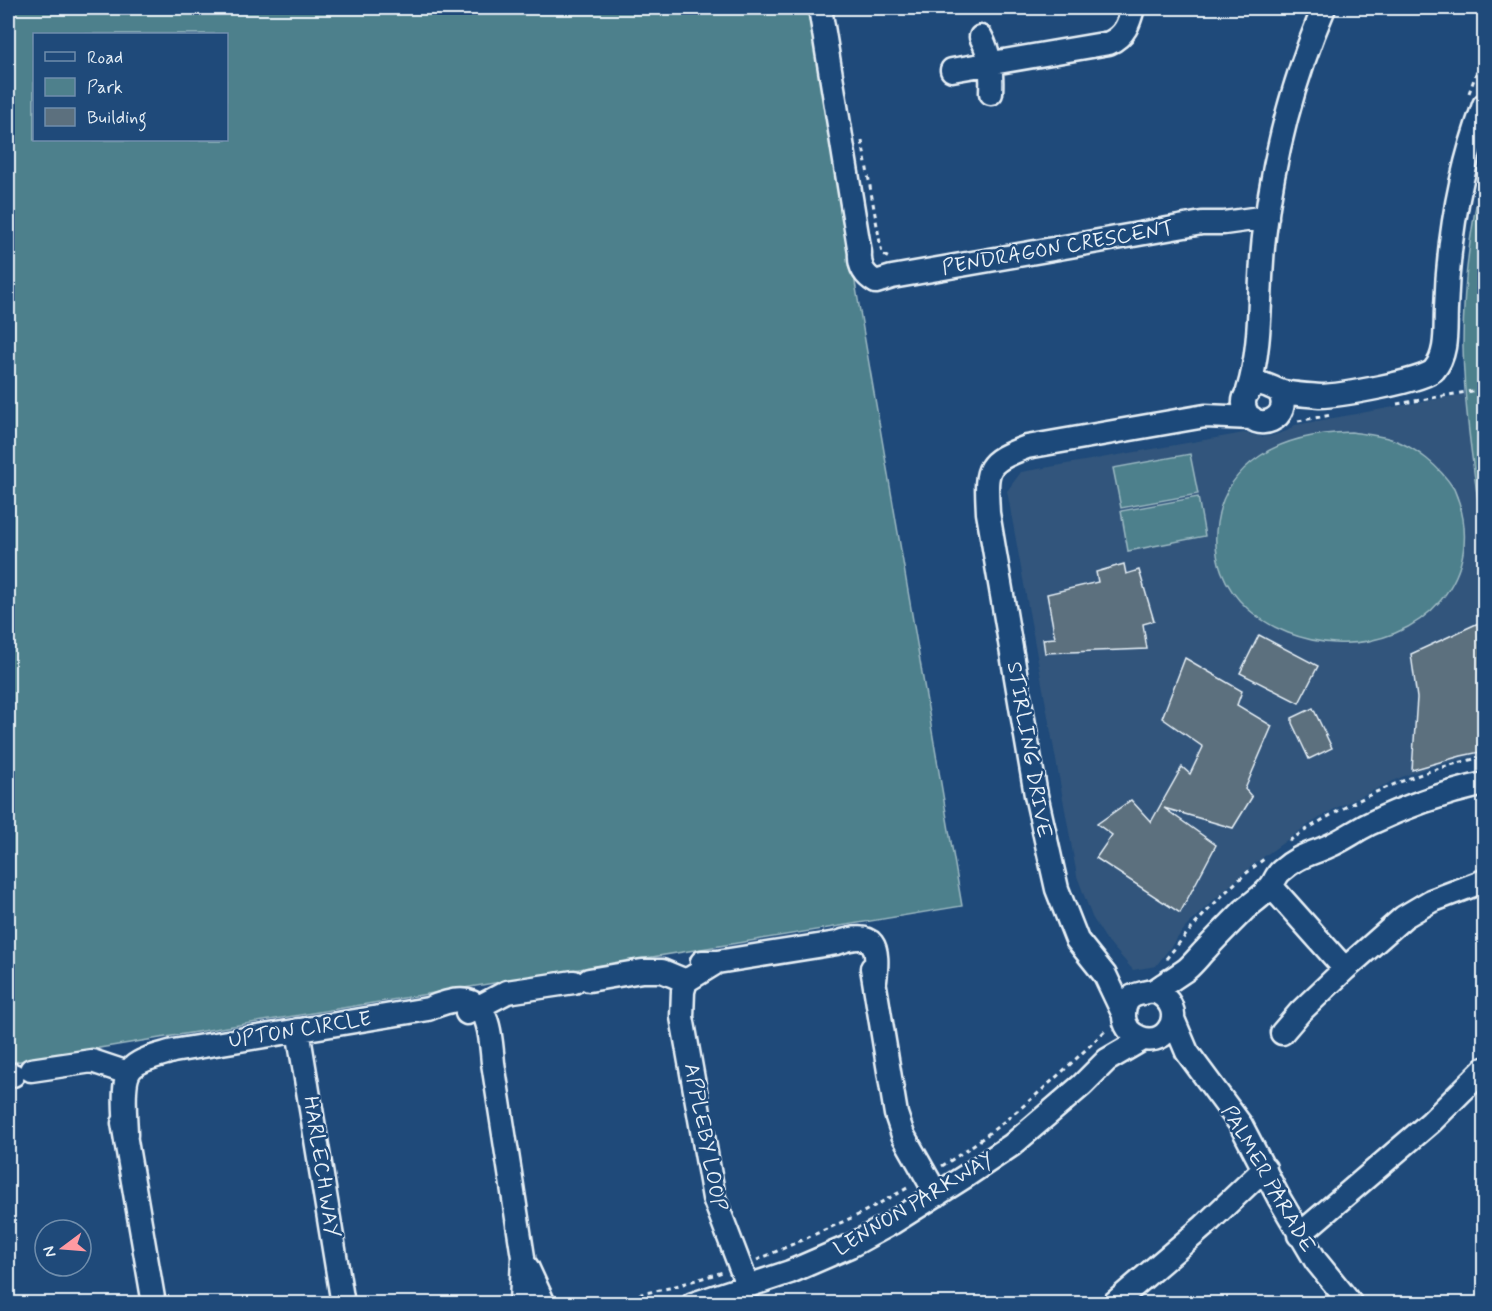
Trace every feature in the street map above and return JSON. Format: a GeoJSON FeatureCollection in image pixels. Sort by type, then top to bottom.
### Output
{"type":"FeatureCollection","features":[{"type":"Feature","properties":{"kind":"street","name":"PENDRAGON CRESCENT"},"geometry":{"type":"LineString","coordinates":[[820,8],[860,253],[880,274],[892,277],[1202,223],[1265,227]]}},
{"type":"Feature","properties":{"kind":"street"},"geometry":{"type":"LineString","coordinates":[[952,70],[1110,43],[1124,32],[1133,8]]}},
{"type":"Feature","properties":{"kind":"street"},"geometry":{"type":"LineString","coordinates":[[1324,8],[1290,104],[1280,144],[1265,227],[1258,339],[1248,402],[1264,423],[1322,396],[1416,380],[1432,373],[1437,367],[1445,343],[1447,278],[1459,193],[1474,133],[1485,105]]}},
{"type":"Feature","properties":{"kind":"street"},"geometry":{"type":"LineString","coordinates":[[981,37],[988,49],[991,64],[991,93]]}},
{"type":"Feature","properties":{"kind":"street"},"geometry":{"type":"LineString","coordinates":[[1258,339],[1283,402],[1280,414]]}},
{"type":"Feature","properties":{"kind":"street"},"geometry":{"type":"LineString","coordinates":[[1248,402],[1252,387],[1264,384],[1277,389],[1322,396]]}},
{"type":"Feature","properties":{"kind":"street","name":"STIRLING DRIVE"},"geometry":{"type":"LineString","coordinates":[[1119,1020],[1105,975],[1077,940],[1056,889],[1036,795],[988,513],[986,484],[989,470],[1000,459],[1027,447],[1205,416],[1248,402]]}},
{"type":"Feature","properties":{"kind":"street","name":"LENNON PARKWAY"},"geometry":{"type":"LineString","coordinates":[[1107,1060],[1119,1037],[1119,1020],[1128,1000],[1141,992],[1151,990],[1188,968],[1248,906],[1271,886],[1278,873],[1291,863],[1307,854],[1328,847],[1397,811],[1457,790],[1485,784]]}},
{"type":"Feature","properties":{"kind":"street"},"geometry":{"type":"LineString","coordinates":[[1282,1033],[1300,1012],[1389,929],[1411,913],[1453,892],[1485,881]]}},
{"type":"Feature","properties":{"kind":"street"},"geometry":{"type":"LineString","coordinates":[[1271,886],[1345,969]]}},
{"type":"Feature","properties":{"kind":"street"},"geometry":{"type":"LineString","coordinates":[[521,1304],[523,1257],[493,1063],[473,1010],[507,992],[662,970],[680,978],[690,964],[717,962],[837,942],[867,947],[875,981],[896,1114],[903,1135],[932,1186]]}},
{"type":"Feature","properties":{"kind":"street","name":"LENNON PARKWAY"},"geometry":{"type":"LineString","coordinates":[[693,1304],[790,1272],[850,1246],[932,1186],[1012,1144],[1059,1105],[1107,1060],[1167,1032],[1173,1015],[1176,993],[1188,968]]}},
{"type":"Feature","properties":{"kind":"street","name":"STIRLING DRIVE"},"geometry":{"type":"LineString","coordinates":[[1105,975],[1129,987],[1151,990]]}},
{"type":"Feature","properties":{"kind":"street","name":"APPLEBY LOOP"},"geometry":{"type":"LineString","coordinates":[[680,978],[671,980],[671,991],[682,1017],[714,1198],[748,1287]]}},
{"type":"Feature","properties":{"kind":"street"},"geometry":{"type":"LineString","coordinates":[[1151,990],[1166,998],[1173,1015]]}},
{"type":"Feature","properties":{"kind":"street","name":"UPTON CIRCLE"},"geometry":{"type":"LineString","coordinates":[[121,1070],[173,1051],[428,1010],[473,1010]]}},
{"type":"Feature","properties":{"kind":"street","name":"PALMER PARADE"},"geometry":{"type":"LineString","coordinates":[[1173,1015],[1187,1052],[1241,1125],[1299,1234],[1316,1261],[1351,1304]]}},
{"type":"Feature","properties":{"kind":"street"},"geometry":{"type":"LineString","coordinates":[[1119,1020],[1131,1032],[1146,1040],[1187,1052]]}},
{"type":"Feature","properties":{"kind":"street","name":"HARLECH WAY"},"geometry":{"type":"LineString","coordinates":[[298,1030],[343,1304]]}},
{"type":"Feature","properties":{"kind":"street"},"geometry":{"type":"LineString","coordinates":[[17,1074],[92,1061],[121,1070],[125,1083],[126,1135],[154,1304]]}},
{"type":"Feature","properties":{"kind":"street"},"geometry":{"type":"LineString","coordinates":[[1299,1234],[1431,1122],[1485,1069]]}},
{"type":"Feature","properties":{"kind":"street"},"geometry":{"type":"LineString","coordinates":[[1113,1304],[1196,1233],[1264,1168]]}},
{"type":"Feature","properties":{"kind":"street"},"geometry":{"type":"LineString","coordinates":[[523,1257],[544,1304]]}},
{"type":"Feature","properties":{"kind":"path"},"geometry":{"type":"LineString","coordinates":[[1287,842],[1336,812],[1393,784],[1485,757]]}},
{"type":"Feature","properties":{"kind":"path"},"geometry":{"type":"LineString","coordinates":[[1165,961],[1211,908],[1269,855]]}},
{"type":"Feature","properties":{"kind":"path"},"geometry":{"type":"LineString","coordinates":[[595,1304],[669,1288],[740,1266],[806,1239],[900,1193],[932,1186],[1051,1083],[1119,1020]]}},
{"type":"Feature","properties":{"kind":"shaded area"},"geometry":{"type":"Polygon","coordinates":[[[1465,394],[1484,543],[1484,754],[1430,767],[1402,777],[1336,808],[1308,825],[1255,863],[1204,909],[1185,928],[1156,966],[1133,970],[1106,939],[1092,917],[1077,876],[1007,491],[1021,472],[1244,433],[1262,437],[1271,436],[1287,431],[1295,425],[1465,394]]]}},
{"type":"Feature","properties":{"kind":"green space"},"geometry":{"type":"Polygon","coordinates":[[[8,8],[808,8],[962,906],[8,1063],[8,8]]]}},
{"type":"Feature","properties":{"kind":"green space"},"geometry":{"type":"Polygon","coordinates":[[[1484,168],[1484,543],[1468,420],[1463,346],[1468,257],[1484,168]]]}},
{"type":"Feature","properties":{"kind":"green space"},"geometry":{"type":"Polygon","coordinates":[[[1351,432],[1381,436],[1409,447],[1442,473],[1454,489],[1463,521],[1463,550],[1455,577],[1441,600],[1420,619],[1395,633],[1366,641],[1335,643],[1311,640],[1288,633],[1266,622],[1232,592],[1222,572],[1216,549],[1217,523],[1222,503],[1231,485],[1251,462],[1270,450],[1292,441],[1351,432]]]}},
{"type":"Feature","properties":{"kind":"green space"},"geometry":{"type":"Polygon","coordinates":[[[1190,454],[1198,494],[1121,508],[1113,468],[1190,454]]]}},
{"type":"Feature","properties":{"kind":"green space"},"geometry":{"type":"Polygon","coordinates":[[[1198,497],[1205,536],[1128,551],[1121,511],[1198,497]]]}},
{"type":"Feature","properties":{"kind":"building"},"geometry":{"type":"Polygon","coordinates":[[[1124,564],[1126,574],[1139,570],[1154,621],[1143,624],[1147,649],[1045,653],[1043,639],[1055,638],[1047,594],[1098,582],[1096,572],[1124,564]]]}},
{"type":"Feature","properties":{"kind":"building"},"geometry":{"type":"Polygon","coordinates":[[[1485,620],[1485,751],[1412,770],[1417,698],[1411,654],[1485,620]]]}},
{"type":"Feature","properties":{"kind":"building"},"geometry":{"type":"Polygon","coordinates":[[[1259,635],[1318,666],[1299,703],[1240,673],[1259,635]]]}},
{"type":"Feature","properties":{"kind":"building"},"geometry":{"type":"Polygon","coordinates":[[[1185,658],[1242,691],[1237,705],[1272,726],[1245,789],[1252,797],[1233,828],[1164,808],[1216,845],[1180,913],[1096,858],[1112,835],[1097,824],[1131,800],[1151,822],[1182,767],[1190,774],[1203,747],[1162,718],[1185,658]]]}},
{"type":"Feature","properties":{"kind":"building"},"geometry":{"type":"Polygon","coordinates":[[[1313,708],[1332,748],[1309,759],[1292,723],[1292,718],[1313,708]]]}}]}
